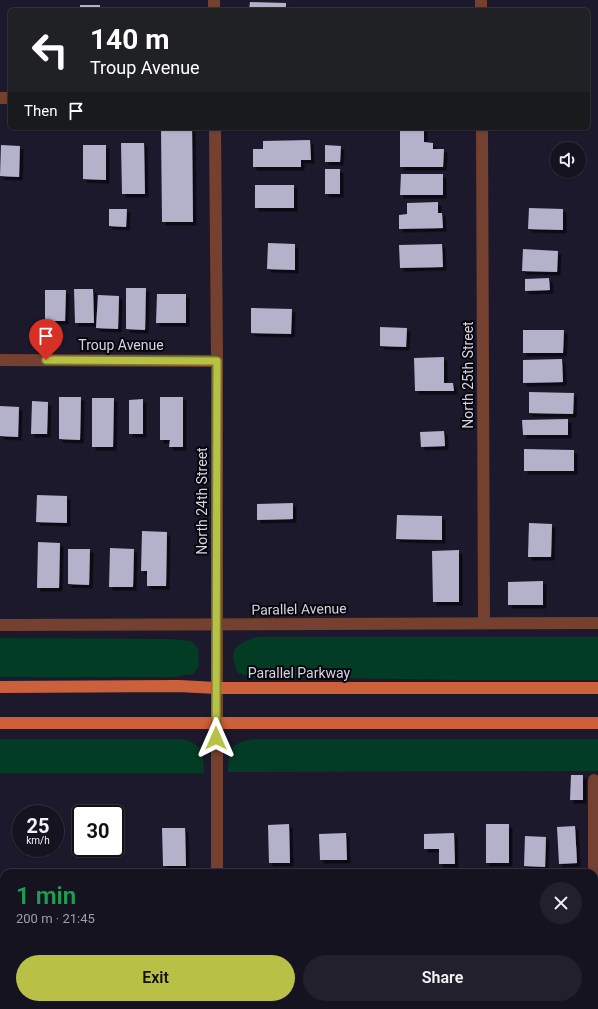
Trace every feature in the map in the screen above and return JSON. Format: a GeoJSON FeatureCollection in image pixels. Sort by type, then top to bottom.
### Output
{"type":"FeatureCollection","features":[{"type":"Feature","properties":{"kind":"main road","name":"Parallel Parkway"},"geometry":{"type":"LineString","coordinates":[[0,686],[179,686],[216,688],[598,688]]}},
{"type":"Feature","properties":{"kind":"main road"},"geometry":{"type":"LineString","coordinates":[[0,723],[598,723]]}},
{"type":"Feature","properties":{"kind":"street","name":"North 24th Street"},"geometry":{"type":"LineString","coordinates":[[215,130],[217,361],[217,869]]}},
{"type":"Feature","properties":{"kind":"street","name":"North 25th Street"},"geometry":{"type":"LineString","coordinates":[[482,130],[484,622]]}},
{"type":"Feature","properties":{"kind":"street","name":"Troup Avenue"},"geometry":{"type":"LineString","coordinates":[[0,360],[217,361]]}},
{"type":"Feature","properties":{"kind":"street","name":"Parallel Avenue"},"geometry":{"type":"LineString","coordinates":[[0,625],[484,622],[598,623]]}},
{"type":"Feature","properties":{"kind":"street"},"geometry":{"type":"LineString","coordinates":[[594,780],[594,869]]}},
{"type":"Feature","properties":{"kind":"green space"},"geometry":{"type":"Polygon","coordinates":[[[257,637],[598,637],[598,680],[251,677],[238,673],[233,659],[235,649],[243,642],[257,637]]]}},
{"type":"Feature","properties":{"kind":"green space"},"geometry":{"type":"Polygon","coordinates":[[[0,638],[171,639],[191,641],[198,648],[199,666],[193,674],[175,677],[0,677],[0,638]]]}},
{"type":"Feature","properties":{"kind":"green space"},"geometry":{"type":"Polygon","coordinates":[[[0,739],[182,739],[194,744],[200,750],[203,760],[204,773],[0,773],[0,739]]]}},
{"type":"Feature","properties":{"kind":"green space"},"geometry":{"type":"Polygon","coordinates":[[[255,739],[598,739],[598,771],[228,772],[230,752],[232,748],[241,742],[255,739]]]}},
{"type":"Feature","properties":{"kind":"building"},"geometry":{"type":"Polygon","coordinates":[[[250,2],[286,3],[286,8],[249,8],[250,2]]]}},
{"type":"Feature","properties":{"kind":"building"},"geometry":{"type":"Polygon","coordinates":[[[80,5],[100,5],[100,8],[80,8],[80,5]]]}},
{"type":"Feature","properties":{"kind":"building"},"geometry":{"type":"Polygon","coordinates":[[[161,130],[192,130],[193,222],[162,222],[161,130]]]}},
{"type":"Feature","properties":{"kind":"building"},"geometry":{"type":"Polygon","coordinates":[[[400,130],[424,130],[424,142],[433,143],[433,149],[444,149],[443,167],[400,167],[400,130]]]}},
{"type":"Feature","properties":{"kind":"building"},"geometry":{"type":"Polygon","coordinates":[[[310,140],[311,160],[301,160],[301,167],[253,167],[253,149],[263,149],[263,141],[310,140]]]}},
{"type":"Feature","properties":{"kind":"building"},"geometry":{"type":"Polygon","coordinates":[[[121,143],[144,143],[145,194],[122,194],[121,143]]]}},
{"type":"Feature","properties":{"kind":"building"},"geometry":{"type":"Polygon","coordinates":[[[1,145],[20,146],[19,177],[0,176],[1,145]]]}},
{"type":"Feature","properties":{"kind":"building"},"geometry":{"type":"Polygon","coordinates":[[[83,145],[106,145],[106,180],[83,179],[83,145]]]}},
{"type":"Feature","properties":{"kind":"building"},"geometry":{"type":"Polygon","coordinates":[[[325,145],[341,146],[340,162],[325,162],[325,145]]]}},
{"type":"Feature","properties":{"kind":"building"},"geometry":{"type":"Polygon","coordinates":[[[325,169],[340,169],[340,194],[325,194],[325,169]]]}},
{"type":"Feature","properties":{"kind":"building"},"geometry":{"type":"Polygon","coordinates":[[[401,174],[443,174],[443,195],[400,195],[401,174]]]}},
{"type":"Feature","properties":{"kind":"building"},"geometry":{"type":"Polygon","coordinates":[[[255,185],[294,185],[294,208],[255,208],[255,185]]]}},
{"type":"Feature","properties":{"kind":"building"},"geometry":{"type":"Polygon","coordinates":[[[438,202],[438,213],[442,213],[443,228],[399,229],[399,215],[407,214],[407,203],[438,202]]]}},
{"type":"Feature","properties":{"kind":"building"},"geometry":{"type":"Polygon","coordinates":[[[529,208],[563,209],[563,230],[528,229],[529,208]]]}},
{"type":"Feature","properties":{"kind":"building"},"geometry":{"type":"Polygon","coordinates":[[[109,209],[127,209],[126,227],[109,226],[109,209]]]}},
{"type":"Feature","properties":{"kind":"building"},"geometry":{"type":"Polygon","coordinates":[[[268,243],[295,244],[295,270],[267,269],[268,243]]]}},
{"type":"Feature","properties":{"kind":"building"},"geometry":{"type":"Polygon","coordinates":[[[442,244],[443,267],[400,268],[399,245],[442,244]]]}},
{"type":"Feature","properties":{"kind":"building"},"geometry":{"type":"Polygon","coordinates":[[[523,249],[558,251],[557,272],[522,271],[523,249]]]}},
{"type":"Feature","properties":{"kind":"building"},"geometry":{"type":"Polygon","coordinates":[[[549,278],[550,290],[525,291],[525,279],[549,278]]]}},
{"type":"Feature","properties":{"kind":"building"},"geometry":{"type":"Polygon","coordinates":[[[126,288],[146,288],[145,330],[126,329],[126,288]]]}},
{"type":"Feature","properties":{"kind":"building"},"geometry":{"type":"Polygon","coordinates":[[[74,289],[93,289],[94,323],[75,323],[74,289]]]}},
{"type":"Feature","properties":{"kind":"building"},"geometry":{"type":"Polygon","coordinates":[[[45,290],[66,290],[65,321],[45,321],[45,290]]]}},
{"type":"Feature","properties":{"kind":"building"},"geometry":{"type":"Polygon","coordinates":[[[157,294],[186,294],[186,323],[156,323],[157,294]]]}},
{"type":"Feature","properties":{"kind":"building"},"geometry":{"type":"Polygon","coordinates":[[[98,295],[119,296],[118,329],[96,328],[98,295]]]}},
{"type":"Feature","properties":{"kind":"building"},"geometry":{"type":"Polygon","coordinates":[[[251,308],[292,309],[291,334],[251,333],[251,308]]]}},
{"type":"Feature","properties":{"kind":"building"},"geometry":{"type":"Polygon","coordinates":[[[380,327],[407,328],[406,347],[380,346],[380,327]]]}},
{"type":"Feature","properties":{"kind":"building"},"geometry":{"type":"Polygon","coordinates":[[[523,330],[564,330],[563,353],[523,353],[523,330]]]}},
{"type":"Feature","properties":{"kind":"building"},"geometry":{"type":"Polygon","coordinates":[[[444,357],[444,383],[453,383],[454,391],[415,391],[414,358],[444,357]]]}},
{"type":"Feature","properties":{"kind":"building"},"geometry":{"type":"Polygon","coordinates":[[[562,359],[563,382],[523,383],[523,360],[562,359]]]}},
{"type":"Feature","properties":{"kind":"building"},"geometry":{"type":"Polygon","coordinates":[[[529,392],[574,393],[573,414],[529,413],[529,392]]]}},
{"type":"Feature","properties":{"kind":"building"},"geometry":{"type":"Polygon","coordinates":[[[59,397],[81,397],[80,440],[59,439],[59,397]]]}},
{"type":"Feature","properties":{"kind":"building"},"geometry":{"type":"Polygon","coordinates":[[[160,397],[183,397],[183,447],[169,447],[170,440],[160,440],[160,397]]]}},
{"type":"Feature","properties":{"kind":"building"},"geometry":{"type":"Polygon","coordinates":[[[92,398],[114,398],[113,447],[92,447],[92,398]]]}},
{"type":"Feature","properties":{"kind":"building"},"geometry":{"type":"Polygon","coordinates":[[[143,399],[143,434],[129,434],[129,400],[143,399]]]}},
{"type":"Feature","properties":{"kind":"building"},"geometry":{"type":"Polygon","coordinates":[[[32,401],[48,402],[47,434],[31,434],[32,401]]]}},
{"type":"Feature","properties":{"kind":"building"},"geometry":{"type":"Polygon","coordinates":[[[0,406],[19,407],[18,437],[0,436],[0,406]]]}},
{"type":"Feature","properties":{"kind":"building"},"geometry":{"type":"Polygon","coordinates":[[[568,419],[568,435],[523,435],[522,420],[568,419]]]}},
{"type":"Feature","properties":{"kind":"building"},"geometry":{"type":"Polygon","coordinates":[[[444,431],[445,446],[421,447],[420,432],[444,431]]]}},
{"type":"Feature","properties":{"kind":"building"},"geometry":{"type":"Polygon","coordinates":[[[524,449],[574,450],[574,471],[524,471],[524,449]]]}},
{"type":"Feature","properties":{"kind":"building"},"geometry":{"type":"Polygon","coordinates":[[[37,495],[67,496],[67,523],[36,522],[37,495]]]}},
{"type":"Feature","properties":{"kind":"building"},"geometry":{"type":"Polygon","coordinates":[[[293,503],[293,519],[257,520],[257,504],[293,503]]]}},
{"type":"Feature","properties":{"kind":"building"},"geometry":{"type":"Polygon","coordinates":[[[397,515],[442,516],[442,540],[396,539],[397,515]]]}},
{"type":"Feature","properties":{"kind":"building"},"geometry":{"type":"Polygon","coordinates":[[[529,523],[552,524],[551,557],[528,557],[529,523]]]}},
{"type":"Feature","properties":{"kind":"building"},"geometry":{"type":"Polygon","coordinates":[[[142,531],[167,532],[166,586],[147,586],[147,571],[141,571],[142,531]]]}},
{"type":"Feature","properties":{"kind":"building"},"geometry":{"type":"Polygon","coordinates":[[[38,542],[60,543],[59,588],[37,588],[38,542]]]}},
{"type":"Feature","properties":{"kind":"building"},"geometry":{"type":"Polygon","coordinates":[[[110,548],[134,549],[133,587],[109,587],[110,548]]]}},
{"type":"Feature","properties":{"kind":"building"},"geometry":{"type":"Polygon","coordinates":[[[68,549],[90,549],[89,585],[68,584],[68,549]]]}},
{"type":"Feature","properties":{"kind":"building"},"geometry":{"type":"Polygon","coordinates":[[[459,550],[459,602],[433,602],[432,551],[459,550]]]}},
{"type":"Feature","properties":{"kind":"building"},"geometry":{"type":"Polygon","coordinates":[[[543,581],[543,605],[508,605],[508,582],[543,581]]]}},
{"type":"Feature","properties":{"kind":"building"},"geometry":{"type":"Polygon","coordinates":[[[571,775],[583,775],[583,800],[570,800],[571,775]]]}},
{"type":"Feature","properties":{"kind":"building"},"geometry":{"type":"Polygon","coordinates":[[[289,824],[290,863],[269,863],[268,825],[289,824]]]}},
{"type":"Feature","properties":{"kind":"building"},"geometry":{"type":"Polygon","coordinates":[[[486,824],[509,824],[509,863],[486,863],[486,824]]]}},
{"type":"Feature","properties":{"kind":"building"},"geometry":{"type":"Polygon","coordinates":[[[575,826],[577,863],[559,864],[557,827],[575,826]]]}},
{"type":"Feature","properties":{"kind":"building"},"geometry":{"type":"Polygon","coordinates":[[[162,828],[185,828],[186,866],[163,866],[162,828]]]}},
{"type":"Feature","properties":{"kind":"building"},"geometry":{"type":"Polygon","coordinates":[[[346,833],[347,860],[320,860],[319,834],[346,833]]]}},
{"type":"Feature","properties":{"kind":"building"},"geometry":{"type":"Polygon","coordinates":[[[454,833],[455,864],[439,864],[439,849],[424,849],[424,834],[454,833]]]}},
{"type":"Feature","properties":{"kind":"building"},"geometry":{"type":"Polygon","coordinates":[[[525,836],[546,837],[545,867],[524,866],[525,836]]]}},
{"type":"Feature","properties":{"kind":"route"},"geometry":{"type":"LineString","coordinates":[[46,360],[217,361],[216,738]]}}]}
